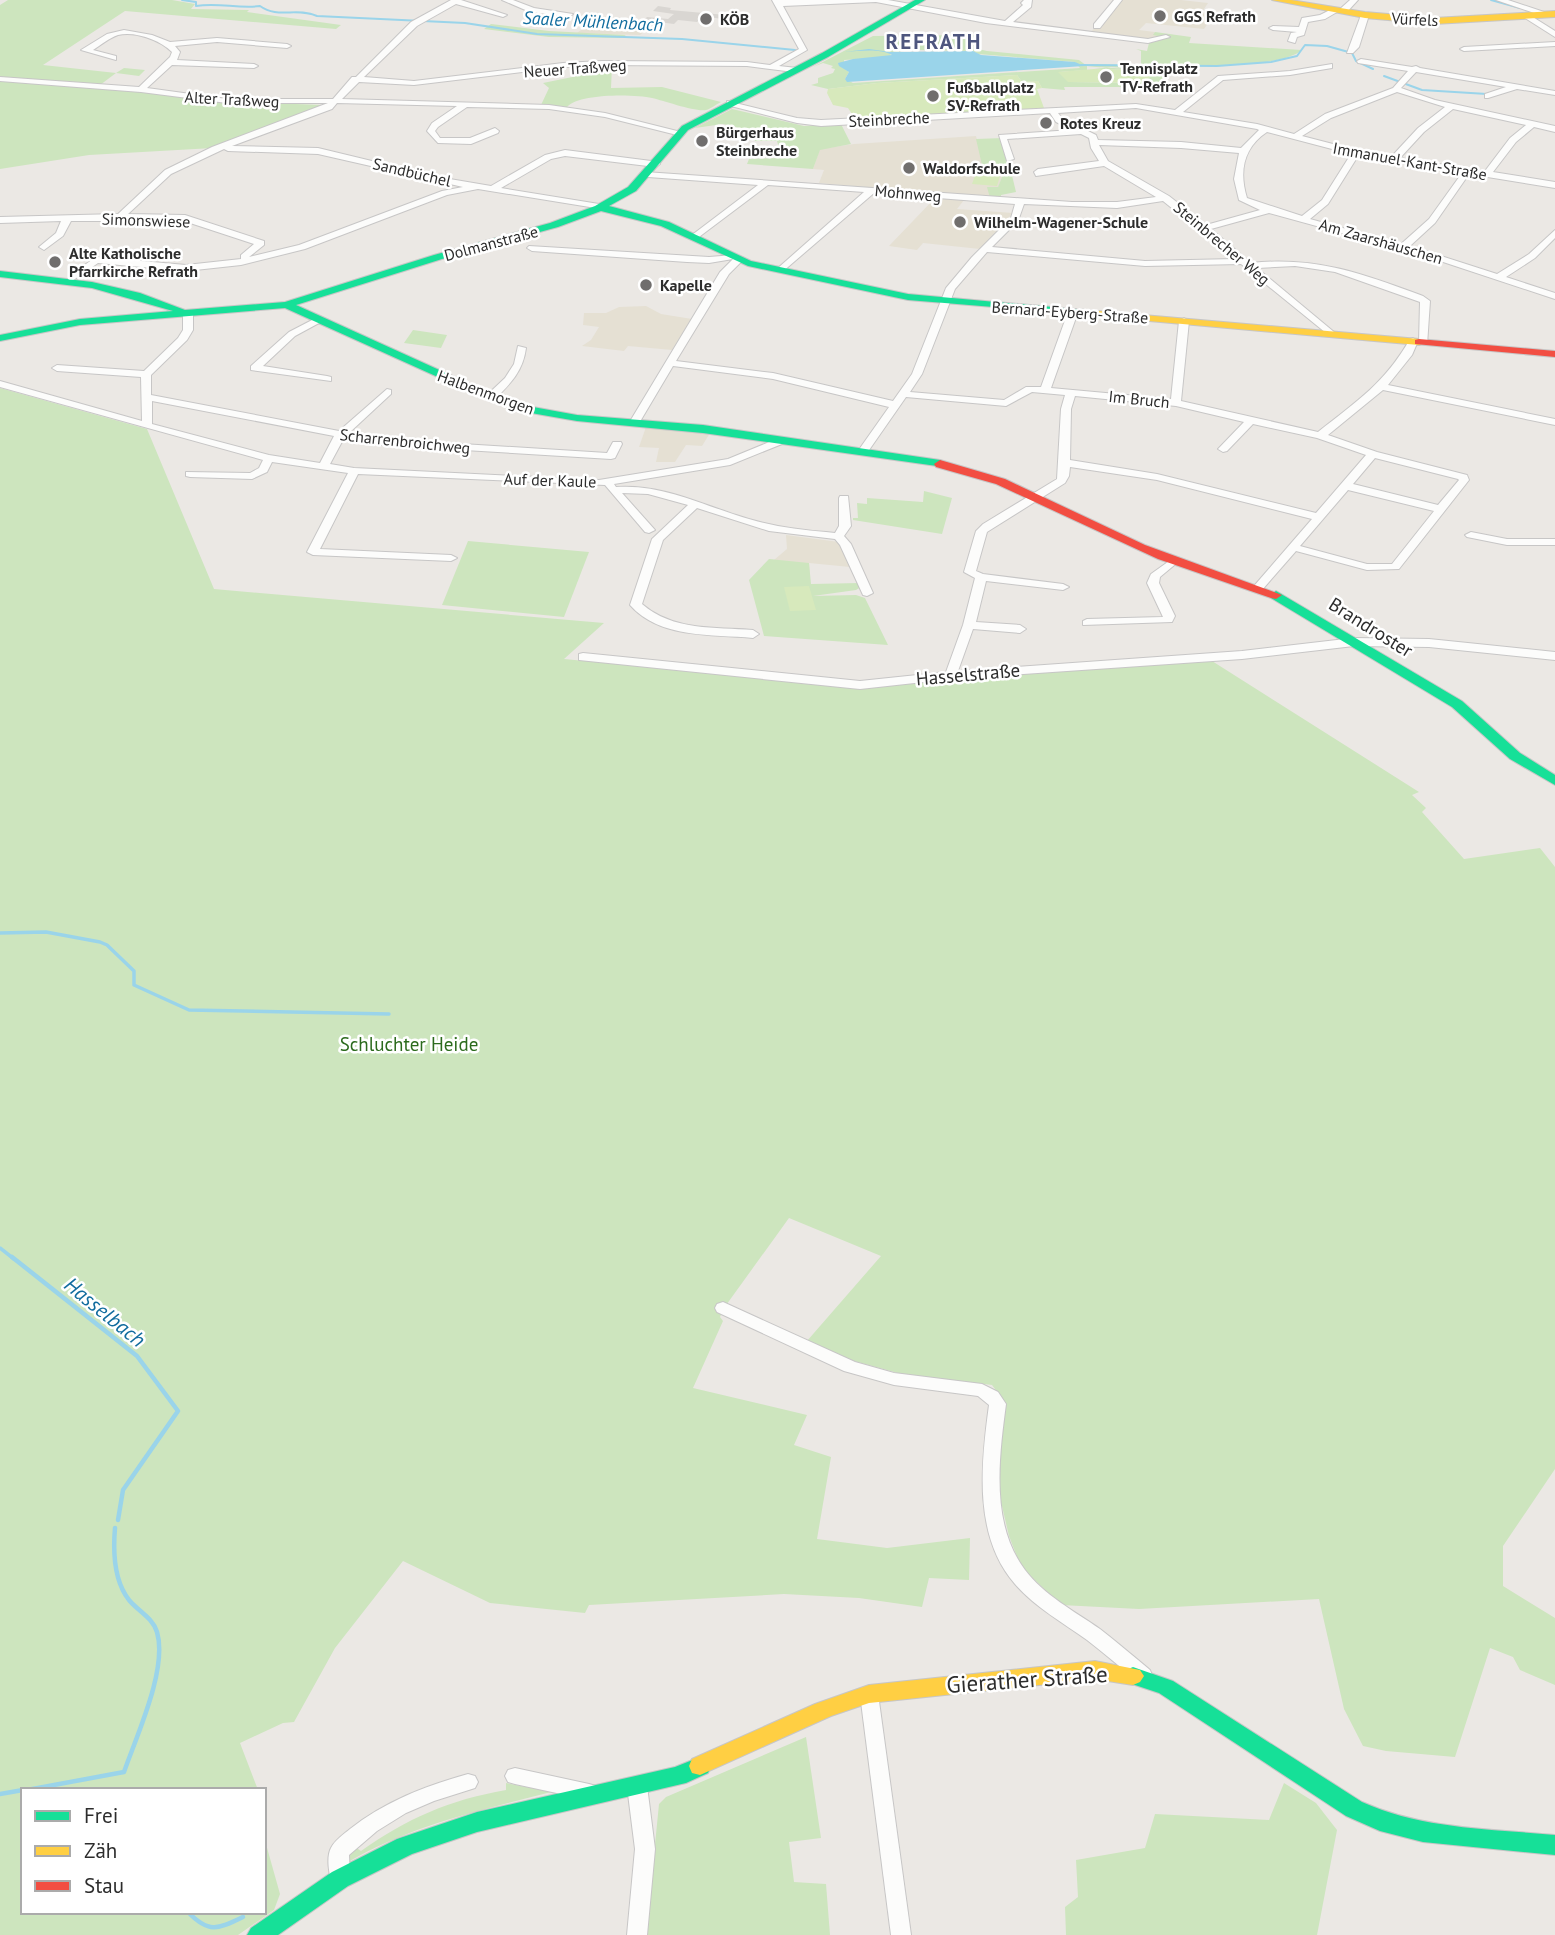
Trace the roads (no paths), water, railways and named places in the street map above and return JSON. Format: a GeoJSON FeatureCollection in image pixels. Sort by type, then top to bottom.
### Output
{"type":"FeatureCollection","features":[{"type":"Feature","properties":{"kind":"street"},"geometry":{"type":"LineString","coordinates":[[506,0],[533,10],[569,14],[560,22]]}},
{"type":"Feature","properties":{"kind":"street"},"geometry":{"type":"LineString","coordinates":[[773,66],[802,51],[778,2],[873,0],[915,4],[1006,24],[1148,41],[1166,37]]}},
{"type":"Feature","properties":{"kind":"street"},"geometry":{"type":"LineString","coordinates":[[1006,24],[1028,5],[1025,3],[1028,0]]}},
{"type":"Feature","properties":{"kind":"street"},"geometry":{"type":"LineString","coordinates":[[1097,26],[1118,0]]}},
{"type":"Feature","properties":{"kind":"street","name":"Vürfels"},"geometry":{"type":"LineString","coordinates":[[1276,0],[1343,7],[1365,15],[1434,21],[1550,14]]}},
{"type":"Feature","properties":{"kind":"street"},"geometry":{"type":"LineString","coordinates":[[1500,0],[1550,14]]}},
{"type":"Feature","properties":{"kind":"street"},"geometry":{"type":"LineString","coordinates":[[120,217],[168,172],[224,147],[329,107],[418,21],[456,1],[503,15]]}},
{"type":"Feature","properties":{"kind":"street","name":"Dolmanstraße"},"geometry":{"type":"LineString","coordinates":[[0,338],[68,324],[286,305],[317,298],[438,257],[563,222],[599,208],[630,190],[652,169],[668,142],[678,134],[730,103],[915,4]]}},
{"type":"Feature","properties":{"kind":"street"},"geometry":{"type":"LineString","coordinates":[[1292,41],[1294,35],[1300,35],[1305,20],[1322,17],[1343,7]]}},
{"type":"Feature","properties":{"kind":"street"},"geometry":{"type":"LineString","coordinates":[[1350,51],[1359,38],[1365,15]]}},
{"type":"Feature","properties":{"kind":"street"},"geometry":{"type":"LineString","coordinates":[[1528,16],[1555,35]]}},
{"type":"Feature","properties":{"kind":"street"},"geometry":{"type":"LineString","coordinates":[[1273,28],[1302,30]]}},
{"type":"Feature","properties":{"kind":"street"},"geometry":{"type":"LineString","coordinates":[[113,58],[83,50],[118,33],[156,38],[171,44],[228,40],[287,46]]}},
{"type":"Feature","properties":{"kind":"street"},"geometry":{"type":"LineString","coordinates":[[141,90],[176,52],[171,44]]}},
{"type":"Feature","properties":{"kind":"street"},"geometry":{"type":"LineString","coordinates":[[1464,49],[1555,44]]}},
{"type":"Feature","properties":{"kind":"street"},"geometry":{"type":"LineString","coordinates":[[1361,61],[1555,93]]}},
{"type":"Feature","properties":{"kind":"street"},"geometry":{"type":"LineString","coordinates":[[169,62],[254,66]]}},
{"type":"Feature","properties":{"kind":"street","name":"Neuer Traßweg"},"geometry":{"type":"LineString","coordinates":[[355,79],[427,83],[563,65],[601,63],[773,66],[794,70]]}},
{"type":"Feature","properties":{"kind":"street"},"geometry":{"type":"LineString","coordinates":[[1178,112],[1221,78],[1290,73],[1329,66]]}},
{"type":"Feature","properties":{"kind":"street"},"geometry":{"type":"LineString","coordinates":[[1294,138],[1328,116],[1399,85],[1416,68]]}},
{"type":"Feature","properties":{"kind":"street","name":"Alter Traßweg"},"geometry":{"type":"LineString","coordinates":[[0,79],[141,90],[227,101],[465,104],[583,111],[678,134]]}},
{"type":"Feature","properties":{"kind":"street"},"geometry":{"type":"LineString","coordinates":[[1399,85],[1420,99],[1555,129]]}},
{"type":"Feature","properties":{"kind":"street"},"geometry":{"type":"LineString","coordinates":[[1488,96],[1517,86]]}},
{"type":"Feature","properties":{"kind":"street","name":"Steinbreche"},"geometry":{"type":"LineString","coordinates":[[730,103],[813,123],[1121,106],[1178,112]]}},
{"type":"Feature","properties":{"kind":"street"},"geometry":{"type":"LineString","coordinates":[[465,104],[435,125],[431,131],[438,140],[471,141],[495,131]]}},
{"type":"Feature","properties":{"kind":"street"},"geometry":{"type":"LineString","coordinates":[[1394,159],[1421,130],[1452,106]]}},
{"type":"Feature","properties":{"kind":"street"},"geometry":{"type":"LineString","coordinates":[[1039,174],[1038,172],[1105,163],[1095,148],[1095,142],[1085,131],[1063,122],[1051,109]]}},
{"type":"Feature","properties":{"kind":"street","name":"Immanuel-Kant-Straße"},"geometry":{"type":"LineString","coordinates":[[1178,112],[1266,130],[1356,153],[1555,185]]}},
{"type":"Feature","properties":{"kind":"street"},"geometry":{"type":"LineString","coordinates":[[1487,175],[1513,140],[1532,124]]}},
{"type":"Feature","properties":{"kind":"street"},"geometry":{"type":"LineString","coordinates":[[1266,130],[1249,140],[1238,164],[1241,197],[1246,203],[1269,210]]}},
{"type":"Feature","properties":{"kind":"street"},"geometry":{"type":"LineString","coordinates":[[1010,159],[1002,137],[1085,131]]}},
{"type":"Feature","properties":{"kind":"street"},"geometry":{"type":"LineString","coordinates":[[1095,142],[1243,150]]}},
{"type":"Feature","properties":{"kind":"street","name":"Sandbüchel"},"geometry":{"type":"LineString","coordinates":[[224,147],[318,151],[438,180],[599,208]]}},
{"type":"Feature","properties":{"kind":"street","name":"Mohnweg"},"geometry":{"type":"LineString","coordinates":[[493,189],[548,157],[565,153],[652,169],[766,183],[1020,202],[1117,205],[1167,198]]}},
{"type":"Feature","properties":{"kind":"street"},"geometry":{"type":"LineString","coordinates":[[1304,219],[1325,202],[1356,153]]}},
{"type":"Feature","properties":{"kind":"street","name":"Steinbrecher Weg"},"geometry":{"type":"LineString","coordinates":[[1105,163],[1167,198],[1331,334]]}},
{"type":"Feature","properties":{"kind":"street"},"geometry":{"type":"LineString","coordinates":[[1403,247],[1432,222],[1467,171]]}},
{"type":"Feature","properties":{"kind":"street"},"geometry":{"type":"LineString","coordinates":[[695,237],[766,183]]}},
{"type":"Feature","properties":{"kind":"street"},"geometry":{"type":"LineString","coordinates":[[72,278],[96,260],[186,268],[240,261],[302,247],[446,193],[481,186]]}},
{"type":"Feature","properties":{"kind":"street"},"geometry":{"type":"LineString","coordinates":[[781,270],[873,190]]}},
{"type":"Feature","properties":{"kind":"street"},"geometry":{"type":"LineString","coordinates":[[863,451],[917,374],[951,288],[1015,219],[1020,202]]}},
{"type":"Feature","properties":{"kind":"street","name":"Bernard-Eyberg-Straße"},"geometry":{"type":"LineString","coordinates":[[599,208],[665,224],[735,258],[884,293],[944,301],[1555,354]]}},
{"type":"Feature","properties":{"kind":"street"},"geometry":{"type":"LineString","coordinates":[[1205,228],[1269,210]]}},
{"type":"Feature","properties":{"kind":"street","name":"Am Zaarshäuschen"},"geometry":{"type":"LineString","coordinates":[[1269,210],[1403,247],[1555,296]]}},
{"type":"Feature","properties":{"kind":"street","name":"Simonswiese"},"geometry":{"type":"LineString","coordinates":[[1,224],[120,217],[185,218],[261,243],[240,261]]}},
{"type":"Feature","properties":{"kind":"street"},"geometry":{"type":"LineString","coordinates":[[44,247],[60,234],[66,219]]}},
{"type":"Feature","properties":{"kind":"street"},"geometry":{"type":"LineString","coordinates":[[1499,277],[1532,256],[1555,233]]}},
{"type":"Feature","properties":{"kind":"street"},"geometry":{"type":"LineString","coordinates":[[531,248],[677,259],[735,258]]}},
{"type":"Feature","properties":{"kind":"street"},"geometry":{"type":"LineString","coordinates":[[986,249],[1158,264],[1293,261],[1322,265],[1425,301],[1418,342],[1380,386],[1320,436]]}},
{"type":"Feature","properties":{"kind":"street"},"geometry":{"type":"LineString","coordinates":[[634,424],[735,258]]}},
{"type":"Feature","properties":{"kind":"street"},"geometry":{"type":"LineString","coordinates":[[0,274],[40,274],[106,285],[188,313],[188,330],[182,340],[146,374],[57,368]]}},
{"type":"Feature","properties":{"kind":"street"},"geometry":{"type":"LineString","coordinates":[[146,316],[160,310],[164,304]]}},
{"type":"Feature","properties":{"kind":"street","name":"Halbenmorgen"},"geometry":{"type":"LineString","coordinates":[[286,305],[316,321],[491,397],[555,415],[703,429],[783,440]]}},
{"type":"Feature","properties":{"kind":"street"},"geometry":{"type":"LineString","coordinates":[[1045,390],[1073,312]]}},
{"type":"Feature","properties":{"kind":"street"},"geometry":{"type":"LineString","coordinates":[[316,321],[292,334],[255,368],[327,379]]}},
{"type":"Feature","properties":{"kind":"street"},"geometry":{"type":"LineString","coordinates":[[1176,403],[1184,321]]}},
{"type":"Feature","properties":{"kind":"street"},"geometry":{"type":"LineString","coordinates":[[491,397],[509,380],[519,364],[521,348]]}},
{"type":"Feature","properties":{"kind":"street"},"geometry":{"type":"LineString","coordinates":[[670,363],[773,376],[895,405]]}},
{"type":"Feature","properties":{"kind":"street"},"geometry":{"type":"LineString","coordinates":[[146,374],[148,425]]}},
{"type":"Feature","properties":{"kind":"street","name":"Auf der Kaule"},"geometry":{"type":"LineString","coordinates":[[0,384],[269,458],[354,471],[599,483],[730,462],[783,440]]}},
{"type":"Feature","properties":{"kind":"street"},"geometry":{"type":"LineString","coordinates":[[1380,386],[1555,422]]}},
{"type":"Feature","properties":{"kind":"street","name":"Im Bruch"},"geometry":{"type":"LineString","coordinates":[[903,394],[1006,403],[1014,400],[1026,389],[1045,390],[1176,403],[1251,419],[1463,477],[1464,480],[1441,509]]}},
{"type":"Feature","properties":{"kind":"street"},"geometry":{"type":"LineString","coordinates":[[323,467],[340,435],[387,392]]}},
{"type":"Feature","properties":{"kind":"street"},"geometry":{"type":"LineString","coordinates":[[1063,587],[981,577],[970,572],[982,531],[987,526],[1061,481],[1067,463],[1066,409],[1071,392]]}},
{"type":"Feature","properties":{"kind":"street","name":"Scharrenbroichweg"},"geometry":{"type":"LineString","coordinates":[[147,397],[383,442],[611,456],[617,444]]}},
{"type":"Feature","properties":{"kind":"street"},"geometry":{"type":"LineString","coordinates":[[1223,449],[1251,419]]}},
{"type":"Feature","properties":{"kind":"street","name":"Brandroster"},"geometry":{"type":"LineString","coordinates":[[783,440],[972,471],[1035,497],[1172,562],[1283,597],[1457,705],[1480,722],[1527,768],[1555,781]]}},
{"type":"Feature","properties":{"kind":"street"},"geometry":{"type":"LineString","coordinates":[[1258,588],[1373,454]]}},
{"type":"Feature","properties":{"kind":"street"},"geometry":{"type":"LineString","coordinates":[[190,474],[252,477],[262,470],[269,458]]}},
{"type":"Feature","properties":{"kind":"street"},"geometry":{"type":"LineString","coordinates":[[1067,463],[1157,477],[1318,517]]}},
{"type":"Feature","properties":{"kind":"street"},"geometry":{"type":"LineString","coordinates":[[354,471],[313,552],[451,558]]}},
{"type":"Feature","properties":{"kind":"street"},"geometry":{"type":"LineString","coordinates":[[599,483],[609,485],[615,490],[649,530]]}},
{"type":"Feature","properties":{"kind":"street"},"geometry":{"type":"LineString","coordinates":[[1293,547],[1367,568],[1389,568],[1399,564],[1441,509],[1347,486]]}},
{"type":"Feature","properties":{"kind":"street"},"geometry":{"type":"LineString","coordinates":[[615,490],[631,489],[770,528],[838,536],[845,544],[867,593]]}},
{"type":"Feature","properties":{"kind":"street"},"geometry":{"type":"LineString","coordinates":[[838,536],[845,526],[844,498]]}},
{"type":"Feature","properties":{"kind":"street"},"geometry":{"type":"LineString","coordinates":[[694,505],[658,539],[636,605],[645,615],[666,624],[753,634]]}},
{"type":"Feature","properties":{"kind":"street"},"geometry":{"type":"LineString","coordinates":[[1471,536],[1507,542],[1555,542]]}},
{"type":"Feature","properties":{"kind":"street"},"geometry":{"type":"LineString","coordinates":[[1087,623],[1168,620],[1169,616],[1153,583],[1156,576],[1172,562]]}},
{"type":"Feature","properties":{"kind":"street"},"geometry":{"type":"LineString","coordinates":[[951,675],[969,625],[981,577]]}},
{"type":"Feature","properties":{"kind":"street"},"geometry":{"type":"LineString","coordinates":[[969,625],[1020,629]]}},
{"type":"Feature","properties":{"kind":"street","name":"Hasselstraße"},"geometry":{"type":"LineString","coordinates":[[583,657],[860,685],[951,675],[1242,655],[1354,642],[1429,643],[1555,656]]}},
{"type":"Feature","properties":{"kind":"street"},"geometry":{"type":"LineString","coordinates":[[723,1308],[850,1367],[894,1379],[982,1390],[992,1396],[998,1404],[991,1453],[990,1489],[1000,1536],[1012,1567],[1048,1604],[1103,1642],[1146,1678]]}},
{"type":"Feature","properties":{"kind":"street","name":"Gierather Straße"},"geometry":{"type":"LineString","coordinates":[[258,1935],[340,1879],[405,1846],[477,1822],[678,1776],[824,1710],[869,1694],[1096,1670],[1146,1678],[1166,1687],[1354,1808],[1388,1824],[1423,1832],[1555,1845]]}},
{"type":"Feature","properties":{"kind":"street"},"geometry":{"type":"LineString","coordinates":[[869,1694],[901,1935]]}},
{"type":"Feature","properties":{"kind":"street","name":"Gierather Straße"},"geometry":{"type":"LineString","coordinates":[[515,1776],[601,1794]]}},
{"type":"Feature","properties":{"kind":"street"},"geometry":{"type":"LineString","coordinates":[[340,1879],[339,1851],[374,1820],[412,1799],[468,1782]]}},
{"type":"Feature","properties":{"kind":"street"},"geometry":{"type":"LineString","coordinates":[[637,1786],[645,1849],[637,1935]]}},
{"type":"Feature","properties":{"kind":"water"},"geometry":{"type":"Polygon","coordinates":[[[869,49],[890,52],[973,51],[981,55],[1075,62],[1084,66],[847,82],[845,79],[849,72],[838,63],[892,55],[876,51],[844,52],[869,49]]]}},
{"type":"Feature","properties":{"kind":"waterway","name":"Saaler Mühlenbach"},"geometry":{"type":"LineString","coordinates":[[182,0],[196,2],[196,6],[260,6],[280,13],[302,12],[317,16],[465,23],[537,34],[682,39],[795,50]]}},
{"type":"Feature","properties":{"kind":"waterway"},"geometry":{"type":"LineString","coordinates":[[1491,0],[1520,8]]}},
{"type":"Feature","properties":{"kind":"waterway","name":"Saaler Mühlenbach"},"geometry":{"type":"LineString","coordinates":[[1081,65],[1217,66],[1271,62],[1297,56],[1305,45],[1327,46],[1352,53],[1356,61],[1373,69]]}},
{"type":"Feature","properties":{"kind":"waterway","name":"Saaler Mühlenbach"},"geometry":{"type":"LineString","coordinates":[[1384,76],[1422,90],[1487,94]]}},
{"type":"Feature","properties":{"kind":"waterway"},"geometry":{"type":"LineString","coordinates":[[0,933],[46,932],[100,942],[107,945],[134,971],[134,985],[189,1010],[389,1014]]}},
{"type":"Feature","properties":{"kind":"waterway","name":"Hasselbach"},"geometry":{"type":"LineString","coordinates":[[0,1248],[14,1259]]}},
{"type":"Feature","properties":{"kind":"waterway","name":"Hasselbach"},"geometry":{"type":"LineString","coordinates":[[12,1257],[137,1356],[178,1411],[123,1490],[118,1520]]}},
{"type":"Feature","properties":{"kind":"waterway","name":"Hasselbach"},"geometry":{"type":"LineString","coordinates":[[38,1788],[124,1772],[155,1683],[159,1647],[157,1632],[149,1619],[129,1600],[120,1584],[115,1556],[115,1528]]}},
{"type":"Feature","properties":{"kind":"waterway"},"geometry":{"type":"LineString","coordinates":[[0,1794],[21,1790]]}},
{"type":"Feature","properties":{"kind":"waterway","name":"Hasselbach"},"geometry":{"type":"LineString","coordinates":[[190,1914],[202,1924],[214,1927],[243,1917]]}},
{"type":"Feature","properties":{"kind":"place","name":"GGS Refrath"},"geometry":{"type":"Point","coordinates":[1160,16]}},
{"type":"Feature","properties":{"kind":"place","name":"KÖB"},"geometry":{"type":"Point","coordinates":[706,19]}},
{"type":"Feature","properties":{"kind":"place","name":"Tennisplatz TV-Refrath"},"geometry":{"type":"Point","coordinates":[1106,77]}},
{"type":"Feature","properties":{"kind":"place","name":"Fußballplatz SV-Refrath"},"geometry":{"type":"Point","coordinates":[933,96]}},
{"type":"Feature","properties":{"kind":"place","name":"Rotes Kreuz"},"geometry":{"type":"Point","coordinates":[1046,123]}},
{"type":"Feature","properties":{"kind":"place","name":"Bürgerhaus Steinbreche"},"geometry":{"type":"Point","coordinates":[702,141]}},
{"type":"Feature","properties":{"kind":"place","name":"Waldorfschule"},"geometry":{"type":"Point","coordinates":[909,168]}},
{"type":"Feature","properties":{"kind":"place","name":"Wilhelm-Wagener-Schule"},"geometry":{"type":"Point","coordinates":[960,222]}},
{"type":"Feature","properties":{"kind":"place","name":"Alte Katholische Pfarrkirche Refrath"},"geometry":{"type":"Point","coordinates":[55,262]}},
{"type":"Feature","properties":{"kind":"place","name":"Kapelle"},"geometry":{"type":"Point","coordinates":[646,285]}},
{"type":"Feature","properties":{"kind":"district","name":"REFRATH"},"geometry":{"type":"Point","coordinates":[934,41]}},
{"type":"Feature","properties":{"kind":"park label","name":"Schluchter Heide"},"geometry":{"type":"Point","coordinates":[409,1044]}}]}
